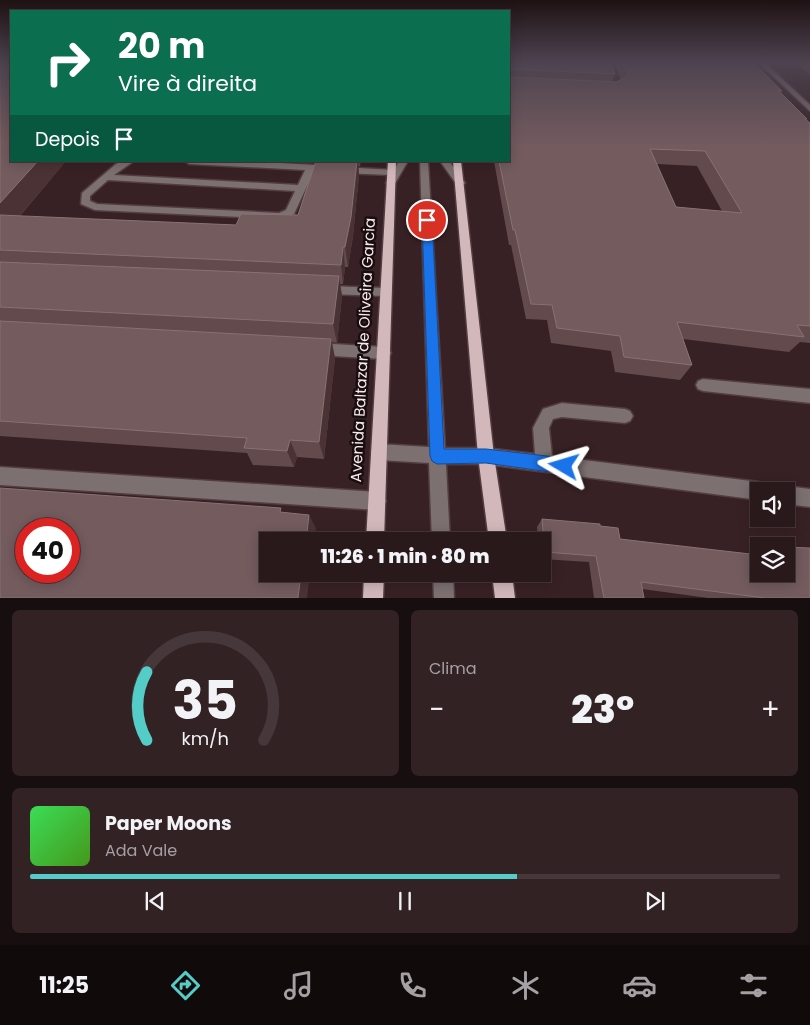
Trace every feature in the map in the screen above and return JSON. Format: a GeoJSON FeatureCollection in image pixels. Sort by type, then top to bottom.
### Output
{"type":"FeatureCollection","features":[{"type":"Feature","properties":{"kind":"main road"},"geometry":{"type":"LineString","coordinates":[[457,162],[486,456],[497,532]]}},
{"type":"Feature","properties":{"kind":"main road","name":"Avenida Baltazar de Oliveira Garcia"},"geometry":{"type":"LineString","coordinates":[[375,532],[391,172]]}},
{"type":"Feature","properties":{"kind":"main road"},"geometry":{"type":"LineString","coordinates":[[372,598],[373,582]]}},
{"type":"Feature","properties":{"kind":"main road"},"geometry":{"type":"LineString","coordinates":[[503,582],[505,598]]}},
{"type":"Feature","properties":{"kind":"street"},"geometry":{"type":"LineString","coordinates":[[790,90],[810,109]]}},
{"type":"Feature","properties":{"kind":"street"},"geometry":{"type":"LineString","coordinates":[[128,162],[119,166],[85,195],[84,202],[95,206],[280,216],[290,212],[311,168]]}},
{"type":"Feature","properties":{"kind":"street"},"geometry":{"type":"LineString","coordinates":[[206,162],[391,172],[403,162]]}},
{"type":"Feature","properties":{"kind":"street"},"geometry":{"type":"LineString","coordinates":[[424,162],[441,532]]}},
{"type":"Feature","properties":{"kind":"street"},"geometry":{"type":"LineString","coordinates":[[445,162],[460,183]]}},
{"type":"Feature","properties":{"kind":"street"},"geometry":{"type":"LineString","coordinates":[[107,176],[302,188]]}},
{"type":"Feature","properties":{"kind":"street"},"geometry":{"type":"LineString","coordinates":[[312,290],[386,292]]}},
{"type":"Feature","properties":{"kind":"street"},"geometry":{"type":"LineString","coordinates":[[305,348],[384,353]]}},
{"type":"Feature","properties":{"kind":"street"},"geometry":{"type":"LineString","coordinates":[[703,385],[810,396]]}},
{"type":"Feature","properties":{"kind":"street"},"geometry":{"type":"LineString","coordinates":[[544,464],[541,428],[548,414],[562,410],[625,416]]}},
{"type":"Feature","properties":{"kind":"street"},"geometry":{"type":"LineString","coordinates":[[379,452],[437,456],[486,456],[750,490]]}},
{"type":"Feature","properties":{"kind":"street"},"geometry":{"type":"LineString","coordinates":[[0,476],[377,501]]}},
{"type":"Feature","properties":{"kind":"street"},"geometry":{"type":"LineString","coordinates":[[795,496],[810,498]]}},
{"type":"Feature","properties":{"kind":"street"},"geometry":{"type":"LineString","coordinates":[[443,582],[444,598]]}},
{"type":"Feature","properties":{"kind":"building"},"geometry":{"type":"Polygon","coordinates":[[[0,90],[10,90],[10,162],[37,162],[0,203],[0,90]]]}},
{"type":"Feature","properties":{"kind":"building"},"geometry":{"type":"Polygon","coordinates":[[[510,90],[781,90],[782,91],[778,90],[810,123],[810,326],[797,325],[804,337],[677,322],[692,365],[624,357],[620,336],[557,328],[552,305],[531,304],[515,230],[513,230],[499,162],[510,162],[510,90]],[[650,149],[676,207],[742,213],[705,151],[650,149]]]}},
{"type":"Feature","properties":{"kind":"building"},"geometry":{"type":"Polygon","coordinates":[[[316,162],[357,162],[351,217],[345,247],[343,247],[341,265],[0,250],[0,215],[236,225],[241,214],[298,215],[316,162]]]}},
{"type":"Feature","properties":{"kind":"building"},"geometry":{"type":"Polygon","coordinates":[[[0,262],[339,276],[333,324],[0,307],[0,262]]]}},
{"type":"Feature","properties":{"kind":"building"},"geometry":{"type":"Polygon","coordinates":[[[0,321],[331,339],[319,442],[290,440],[287,451],[244,448],[247,438],[0,421],[0,321]]]}},
{"type":"Feature","properties":{"kind":"building"},"geometry":{"type":"Polygon","coordinates":[[[0,488],[281,508],[280,512],[309,515],[307,532],[259,532],[259,582],[300,582],[298,598],[0,598],[0,488]]]}},
{"type":"Feature","properties":{"kind":"building"},"geometry":{"type":"Polygon","coordinates":[[[542,519],[600,524],[600,526],[618,528],[620,539],[750,554],[750,582],[795,582],[795,547],[810,548],[810,598],[765,598],[641,582],[644,598],[604,598],[596,556],[551,552],[551,532],[543,532],[542,519]]]}},
{"type":"Feature","properties":{"kind":"route"},"geometry":{"type":"LineString","coordinates":[[427,220],[437,456],[486,456],[564,466]]}}]}
